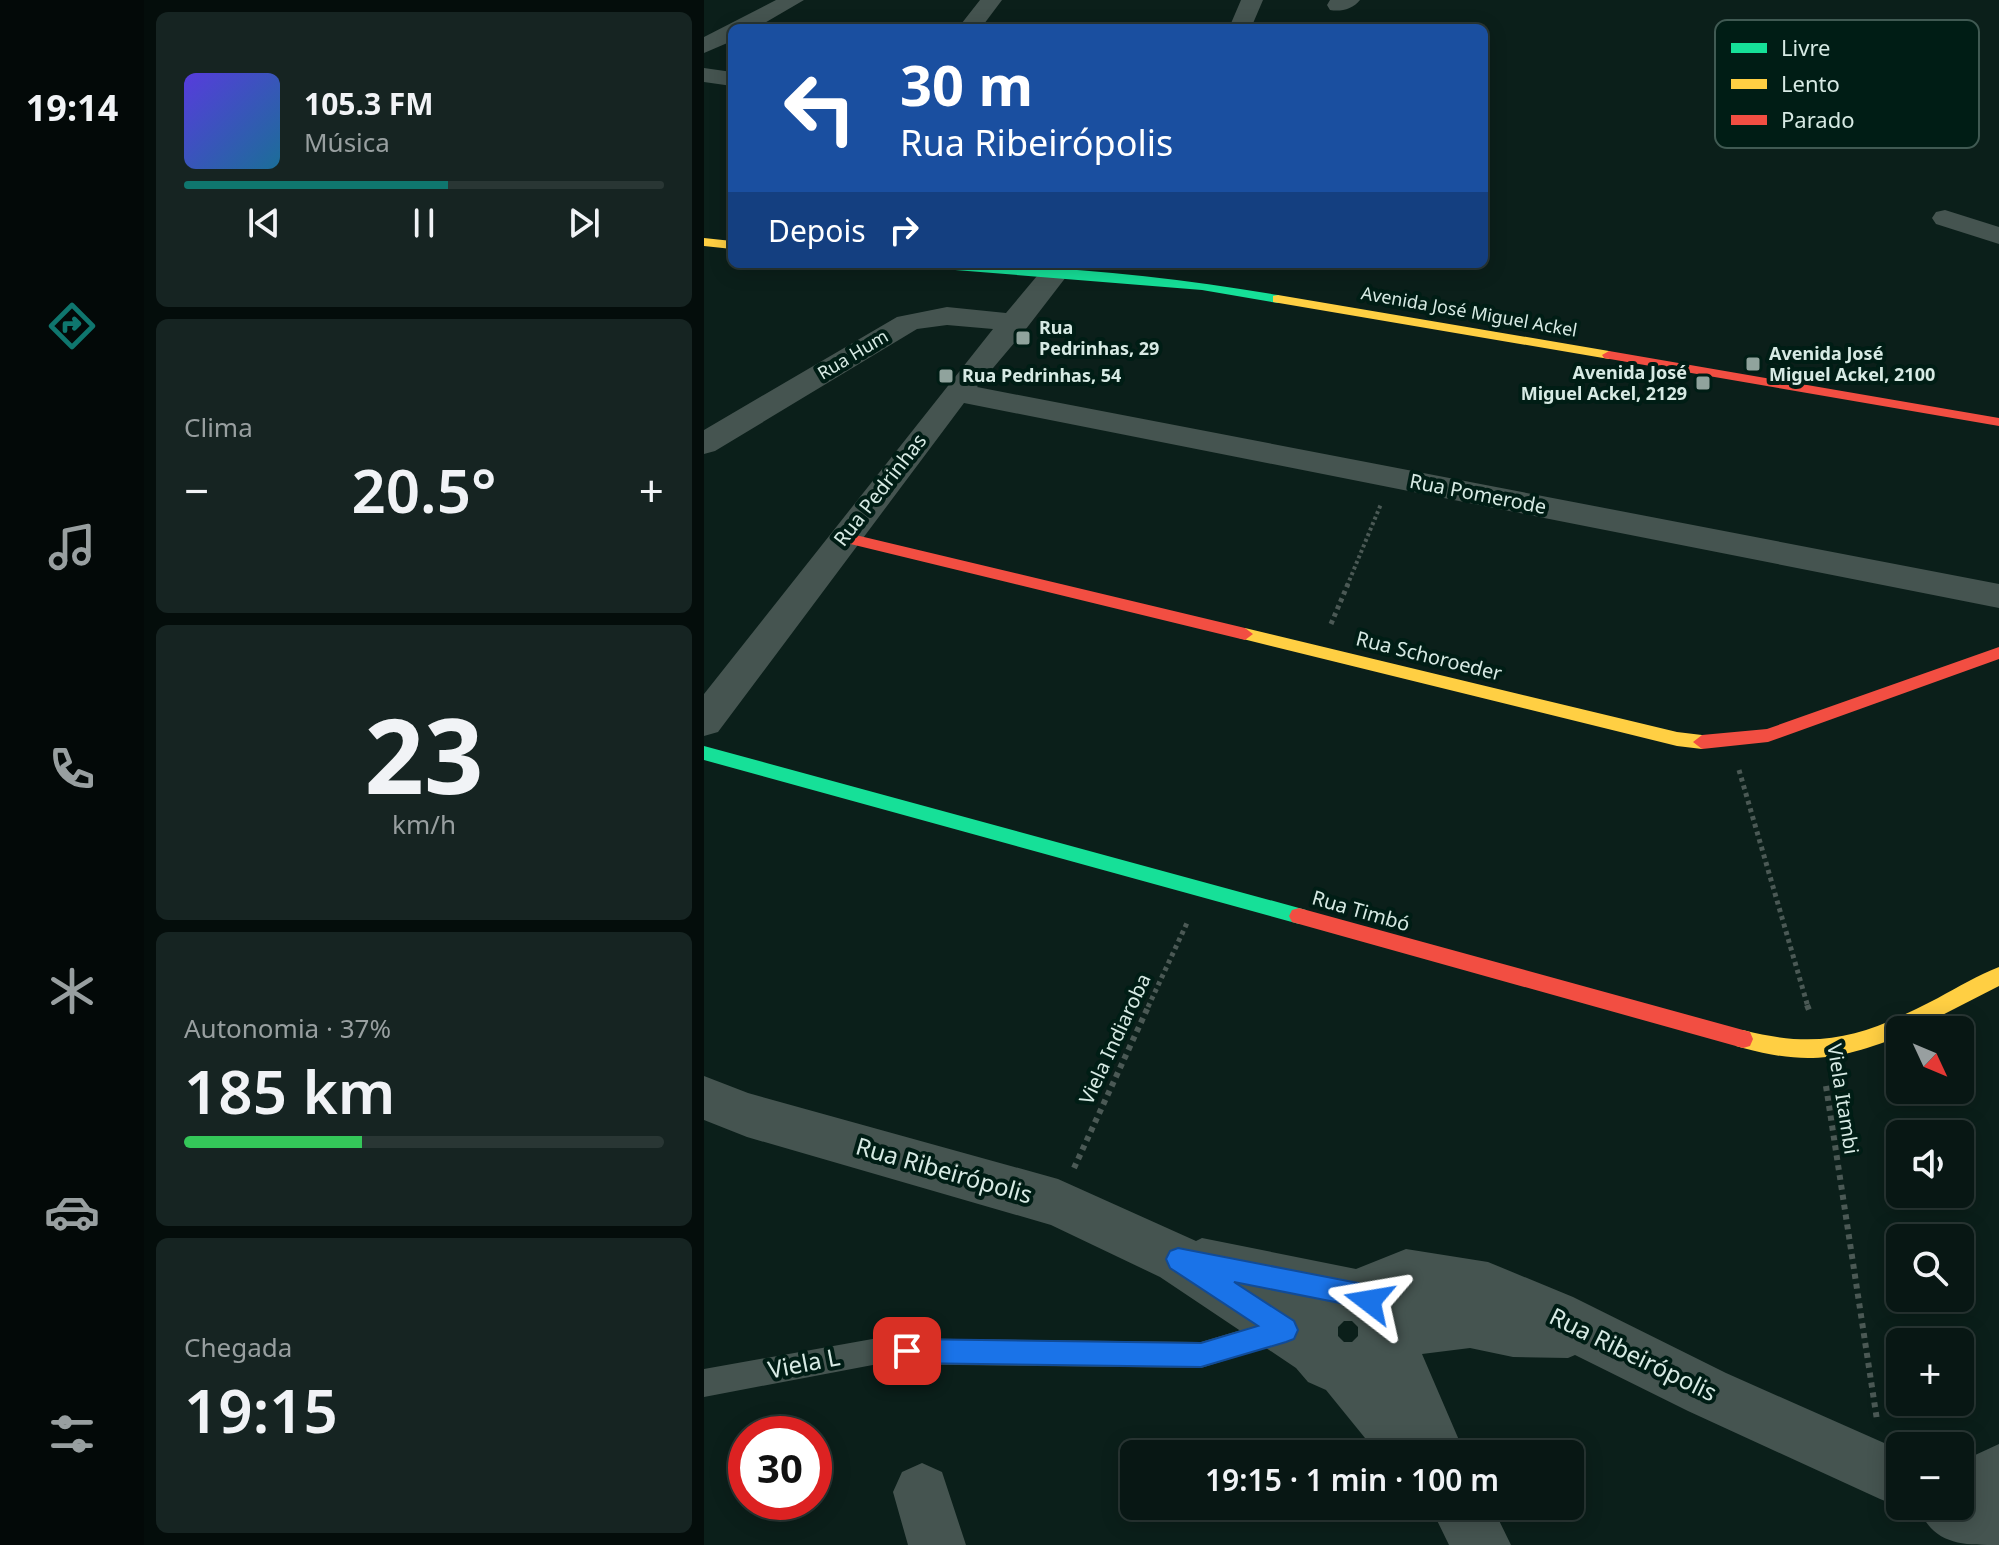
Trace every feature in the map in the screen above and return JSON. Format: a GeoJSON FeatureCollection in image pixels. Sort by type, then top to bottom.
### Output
{"type":"FeatureCollection","features":[{"type":"Feature","properties":{"kind":"street"},"geometry":{"type":"LineString","coordinates":[[747,24],[793,0]]}},
{"type":"Feature","properties":{"kind":"street"},"geometry":{"type":"LineString","coordinates":[[972,24],[991,0]]}},
{"type":"Feature","properties":{"kind":"street"},"geometry":{"type":"LineString","coordinates":[[1242,24],[1252,0]]}},
{"type":"Feature","properties":{"kind":"street"},"geometry":{"type":"LineString","coordinates":[[704,46],[728,34]]}},
{"type":"Feature","properties":{"kind":"street"},"geometry":{"type":"LineString","coordinates":[[704,75],[728,78]]}},
{"type":"Feature","properties":{"kind":"street"},"geometry":{"type":"LineString","coordinates":[[1945,218],[1999,236]]}},
{"type":"Feature","properties":{"kind":"street"},"geometry":{"type":"LineString","coordinates":[[704,242],[728,245]]}},
{"type":"Feature","properties":{"kind":"street","name":"Avenida José Miguel Ackel"},"geometry":{"type":"LineString","coordinates":[[1015,268],[1202,286],[1999,422]]}},
{"type":"Feature","properties":{"kind":"street","name":"Rua Pedrinhas"},"geometry":{"type":"LineString","coordinates":[[704,722],[956,392],[1058,270]]}},
{"type":"Feature","properties":{"kind":"street","name":"Rua Hum"},"geometry":{"type":"LineString","coordinates":[[704,444],[907,323],[928,315],[950,315],[1016,323]]}},
{"type":"Feature","properties":{"kind":"street","name":"Rua Pomerode"},"geometry":{"type":"LineString","coordinates":[[956,392],[1999,596]]}},
{"type":"Feature","properties":{"kind":"street","name":"Rua Schoroeder"},"geometry":{"type":"LineString","coordinates":[[843,537],[1677,739],[1707,743],[1768,735],[1999,653]]}},
{"type":"Feature","properties":{"kind":"street","name":"Rua Timbó"},"geometry":{"type":"LineString","coordinates":[[704,753],[1778,1048],[1821,1050],[1868,1040],[1999,976]]}},
{"type":"Feature","properties":{"kind":"street","name":"Rua Ribeirópolis"},"geometry":{"type":"LineString","coordinates":[[704,1098],[747,1115],[1058,1203],[1178,1259],[1315,1350],[1401,1440]]}},
{"type":"Feature","properties":{"kind":"street","name":"Rua Ribeirópolis"},"geometry":{"type":"LineString","coordinates":[[1178,1259],[1363,1307],[1513,1330],[1585,1332],[1707,1392],[1886,1472]]}},
{"type":"Feature","properties":{"kind":"street"},"geometry":{"type":"LineString","coordinates":[[1323,1304],[1363,1307],[1383,1345],[1368,1364],[1315,1350],[1311,1338],[1316,1314],[1323,1304]]}},
{"type":"Feature","properties":{"kind":"street"},"geometry":{"type":"LineString","coordinates":[[1363,1307],[1430,1440]]}},
{"type":"Feature","properties":{"kind":"street"},"geometry":{"type":"LineString","coordinates":[[1974,1485],[1999,1472]]}},
{"type":"Feature","properties":{"kind":"street"},"geometry":{"type":"LineString","coordinates":[[922,1492],[937,1545]]}},
{"type":"Feature","properties":{"kind":"street"},"geometry":{"type":"LineString","coordinates":[[1969,1520],[1999,1538]]}},
{"type":"Feature","properties":{"kind":"lane","name":"Viela L"},"geometry":{"type":"LineString","coordinates":[[704,1383],[878,1351],[1201,1355],[1315,1350]]}},
{"type":"Feature","properties":{"kind":"path"},"geometry":{"type":"LineString","coordinates":[[1319,652],[1392,477]]}},
{"type":"Feature","properties":{"kind":"path","name":"Viela Itambi"},"geometry":{"type":"LineString","coordinates":[[1731,742],[1821,1050],[1886,1439]]}},
{"type":"Feature","properties":{"kind":"path","name":"Viela Indiaroba"},"geometry":{"type":"LineString","coordinates":[[1058,1203],[1202,889]]}},
{"type":"Feature","properties":{"kind":"traffic: fast"},"geometry":{"type":"LineString","coordinates":[[979,268],[1202,286],[1278,299]]}},
{"type":"Feature","properties":{"kind":"traffic: fast"},"geometry":{"type":"LineString","coordinates":[[704,753],[1299,916]]}},
{"type":"Feature","properties":{"kind":"traffic: slow"},"geometry":{"type":"LineString","coordinates":[[704,242],[728,245]]}},
{"type":"Feature","properties":{"kind":"traffic: slow"},"geometry":{"type":"LineString","coordinates":[[1278,299],[1609,355]]}},
{"type":"Feature","properties":{"kind":"traffic: slow"},"geometry":{"type":"LineString","coordinates":[[1245,634],[1677,739],[1702,742]]}},
{"type":"Feature","properties":{"kind":"traffic: slow"},"geometry":{"type":"LineString","coordinates":[[1743,1039],[1803,1051],[1846,1046],[1891,1030],[1999,976]]}},
{"type":"Feature","properties":{"kind":"traffic: jam"},"geometry":{"type":"LineString","coordinates":[[1609,355],[1999,422]]}},
{"type":"Feature","properties":{"kind":"traffic: jam"},"geometry":{"type":"LineString","coordinates":[[843,537],[1245,634]]}},
{"type":"Feature","properties":{"kind":"traffic: jam"},"geometry":{"type":"LineString","coordinates":[[1702,742],[1768,735],[1999,653]]}},
{"type":"Feature","properties":{"kind":"traffic: jam"},"geometry":{"type":"LineString","coordinates":[[1299,916],[1743,1039]]}},
{"type":"Feature","properties":{"kind":"place","name":"Rua Pedrinhas, 29"},"geometry":{"type":"Point","coordinates":[1023,338]}},
{"type":"Feature","properties":{"kind":"place","name":"Avenida José Miguel Ackel, 2100"},"geometry":{"type":"Point","coordinates":[1753,364]}},
{"type":"Feature","properties":{"kind":"place","name":"Rua Pedrinhas, 54"},"geometry":{"type":"Point","coordinates":[946,376]}},
{"type":"Feature","properties":{"kind":"place","name":"Avenida José Miguel Ackel, 2129"},"geometry":{"type":"Point","coordinates":[1703,383]}},
{"type":"Feature","properties":{"kind":"route"},"geometry":{"type":"LineString","coordinates":[[907,1351],[1201,1355],[1286,1330],[1178,1259],[1358,1295],[1369,1301]]}}]}
